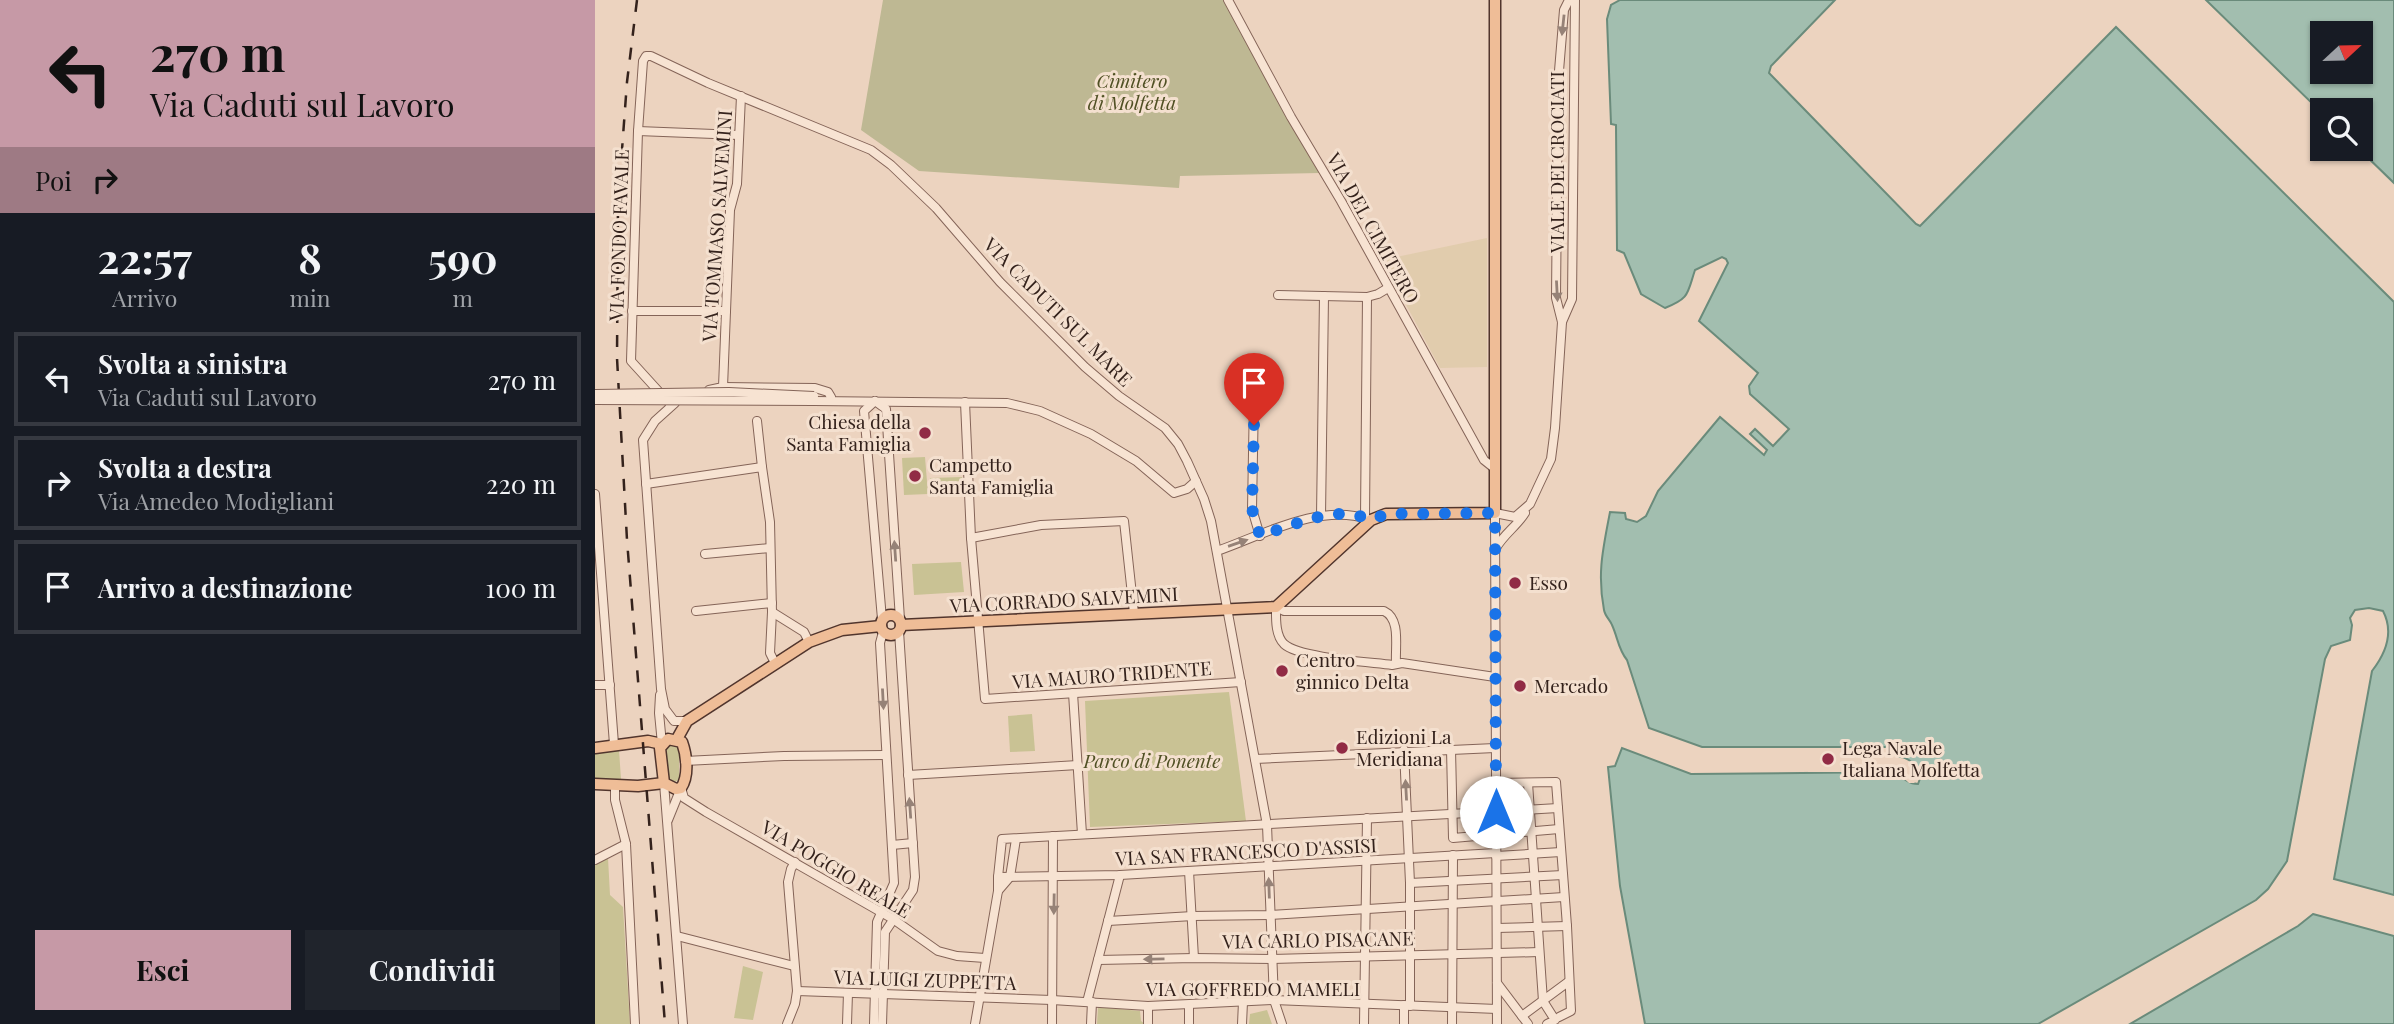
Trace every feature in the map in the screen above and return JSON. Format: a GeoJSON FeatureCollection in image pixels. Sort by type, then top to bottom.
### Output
{"type":"FeatureCollection","features":[{"type":"Feature","properties":{"kind":"main road"},"geometry":{"type":"LineString","coordinates":[[1276,607],[1368,519],[1386,514],[1495,513],[1495,0]]}},
{"type":"Feature","properties":{"kind":"main road","name":"VIA CORRADO SALVEMINI"},"geometry":{"type":"LineString","coordinates":[[900,625],[1276,607]]}},
{"type":"Feature","properties":{"kind":"main road"},"geometry":{"type":"LineString","coordinates":[[677,739],[687,722],[809,642],[842,630],[882,626],[891,614],[900,625],[891,635],[882,626]]}},
{"type":"Feature","properties":{"kind":"main road"},"geometry":{"type":"LineString","coordinates":[[668,739],[677,739],[682,742],[685,761],[683,784],[671,789],[664,783],[662,744],[668,739]]}},
{"type":"Feature","properties":{"kind":"main road"},"geometry":{"type":"LineString","coordinates":[[595,748],[648,741],[662,744]]}},
{"type":"Feature","properties":{"kind":"main road"},"geometry":{"type":"LineString","coordinates":[[595,784],[664,783]]}},
{"type":"Feature","properties":{"kind":"street","name":"VIA DEL CIMITERO"},"geometry":{"type":"LineString","coordinates":[[1228,0],[1484,460],[1494,468]]}},
{"type":"Feature","properties":{"kind":"street","name":"VIALE DEI CROCIATI"},"geometry":{"type":"LineString","coordinates":[[1495,550],[1531,504],[1551,460],[1562,322],[1556,298],[1558,83],[1564,10],[1572,0]]}},
{"type":"Feature","properties":{"kind":"street","name":"VIALE DEI CROCIATI"},"geometry":{"type":"LineString","coordinates":[[1562,322],[1572,299],[1572,0]]}},
{"type":"Feature","properties":{"kind":"street","name":"VIA FONDO FAVALE"},"geometry":{"type":"LineString","coordinates":[[651,56],[646,56],[643,61],[638,131],[631,361],[671,405]]}},
{"type":"Feature","properties":{"kind":"street","name":"VIA CADUTI SUL MARE"},"geometry":{"type":"LineString","coordinates":[[651,56],[871,150],[891,165],[950,221],[986,267],[1085,367],[1119,396],[1165,428],[1178,444],[1209,512],[1267,825],[1274,1000],[1282,1024]]}},
{"type":"Feature","properties":{"kind":"street","name":"VIA TOMMASO SALVEMINI"},"geometry":{"type":"LineString","coordinates":[[723,387],[730,210],[737,184],[741,96]]}},
{"type":"Feature","properties":{"kind":"street"},"geometry":{"type":"LineString","coordinates":[[638,131],[739,135]]}},
{"type":"Feature","properties":{"kind":"street"},"geometry":{"type":"LineString","coordinates":[[1278,295],[1367,297],[1378,295],[1388,288]]}},
{"type":"Feature","properties":{"kind":"street"},"geometry":{"type":"LineString","coordinates":[[1321,516],[1325,296]]}},
{"type":"Feature","properties":{"kind":"street"},"geometry":{"type":"LineString","coordinates":[[1217,551],[1321,516],[1339,514],[1368,519],[1367,297]]}},
{"type":"Feature","properties":{"kind":"street"},"geometry":{"type":"LineString","coordinates":[[632,311],[726,311]]}},
{"type":"Feature","properties":{"kind":"street"},"geometry":{"type":"LineString","coordinates":[[662,744],[659,713],[661,689],[643,440],[655,421],[671,405],[697,393],[723,387],[815,388],[828,392],[831,397]]}},
{"type":"Feature","properties":{"kind":"street"},"geometry":{"type":"LineString","coordinates":[[595,394],[729,392],[875,401],[1007,404],[1040,411],[1091,434],[1136,461],[1174,493],[1187,489],[1196,481]]}},
{"type":"Feature","properties":{"kind":"street"},"geometry":{"type":"LineString","coordinates":[[595,400],[831,397],[875,401],[886,409],[914,886],[884,935],[874,1024]]}},
{"type":"Feature","properties":{"kind":"street"},"geometry":{"type":"LineString","coordinates":[[1254,397],[1252,509],[1260,536]]}},
{"type":"Feature","properties":{"kind":"street"},"geometry":{"type":"LineString","coordinates":[[875,401],[865,411],[882,626],[880,643],[885,755],[894,883],[877,922],[882,1024]]}},
{"type":"Feature","properties":{"kind":"street"},"geometry":{"type":"LineString","coordinates":[[964,402],[971,538],[979,622]]}},
{"type":"Feature","properties":{"kind":"street"},"geometry":{"type":"LineString","coordinates":[[757,421],[770,522],[770,653],[775,663]]}},
{"type":"Feature","properties":{"kind":"street"},"geometry":{"type":"LineString","coordinates":[[646,484],[762,467]]}},
{"type":"Feature","properties":{"kind":"street"},"geometry":{"type":"LineString","coordinates":[[595,495],[614,744]]}},
{"type":"Feature","properties":{"kind":"street"},"geometry":{"type":"LineString","coordinates":[[1497,1024],[1495,513],[1515,517],[1531,504]]}},
{"type":"Feature","properties":{"kind":"street"},"geometry":{"type":"LineString","coordinates":[[971,538],[1041,525],[1124,521],[1134,613]]}},
{"type":"Feature","properties":{"kind":"street"},"geometry":{"type":"LineString","coordinates":[[1495,526],[1507,528],[1520,521]]}},
{"type":"Feature","properties":{"kind":"street"},"geometry":{"type":"LineString","coordinates":[[705,554],[770,548]]}},
{"type":"Feature","properties":{"kind":"street"},"geometry":{"type":"LineString","coordinates":[[696,611],[772,607],[804,632],[809,642]]}},
{"type":"Feature","properties":{"kind":"street"},"geometry":{"type":"LineString","coordinates":[[1396,663],[1395,621],[1384,611],[1284,611],[1276,607],[1276,624],[1282,642],[1295,652],[1495,677]]}},
{"type":"Feature","properties":{"kind":"street","name":"VIA MAURO TRIDENTE"},"geometry":{"type":"LineString","coordinates":[[979,622],[985,699],[1241,682]]}},
{"type":"Feature","properties":{"kind":"street"},"geometry":{"type":"LineString","coordinates":[[595,685],[610,685]]}},
{"type":"Feature","properties":{"kind":"street"},"geometry":{"type":"LineString","coordinates":[[661,689],[669,715],[674,721],[687,722]]}},
{"type":"Feature","properties":{"kind":"street"},"geometry":{"type":"LineString","coordinates":[[1073,693],[1082,834]]}},
{"type":"Feature","properties":{"kind":"street"},"geometry":{"type":"LineString","coordinates":[[1255,759],[1495,747]]}},
{"type":"Feature","properties":{"kind":"street"},"geometry":{"type":"LineString","coordinates":[[1451,749],[1453,838],[1559,829]]}},
{"type":"Feature","properties":{"kind":"street"},"geometry":{"type":"LineString","coordinates":[[1404,750],[1411,954],[1404,1024]]}},
{"type":"Feature","properties":{"kind":"street"},"geometry":{"type":"LineString","coordinates":[[685,761],[885,755]]}},
{"type":"Feature","properties":{"kind":"street"},"geometry":{"type":"LineString","coordinates":[[908,775],[1078,765]]}},
{"type":"Feature","properties":{"kind":"street"},"geometry":{"type":"LineString","coordinates":[[1496,783],[1556,782],[1571,1011],[1554,1020],[1543,1001],[1528,783]]}},
{"type":"Feature","properties":{"kind":"street"},"geometry":{"type":"LineString","coordinates":[[664,783],[683,1024]]}},
{"type":"Feature","properties":{"kind":"street"},"geometry":{"type":"LineString","coordinates":[[668,820],[683,784]]}},
{"type":"Feature","properties":{"kind":"street","name":"VIA POGGIO REALE"},"geometry":{"type":"LineString","coordinates":[[683,784],[690,801],[880,911],[938,951],[957,956],[985,958]]}},
{"type":"Feature","properties":{"kind":"street"},"geometry":{"type":"LineString","coordinates":[[615,785],[615,800],[626,844],[635,1024]]}},
{"type":"Feature","properties":{"kind":"street"},"geometry":{"type":"LineString","coordinates":[[976,1024],[998,891],[1002,839],[1558,808]]}},
{"type":"Feature","properties":{"kind":"street"},"geometry":{"type":"LineString","coordinates":[[1364,1024],[1367,818]]}},
{"type":"Feature","properties":{"kind":"street"},"geometry":{"type":"LineString","coordinates":[[1052,1024],[1053,836]]}},
{"type":"Feature","properties":{"kind":"street"},"geometry":{"type":"LineString","coordinates":[[998,891],[1010,877],[1017,839]]}},
{"type":"Feature","properties":{"kind":"street"},"geometry":{"type":"LineString","coordinates":[[892,845],[913,843]]}},
{"type":"Feature","properties":{"kind":"street"},"geometry":{"type":"LineString","coordinates":[[595,860],[626,844]]}},
{"type":"Feature","properties":{"kind":"street","name":"VIA SAN FRANCESCO D'ASSISI"},"geometry":{"type":"LineString","coordinates":[[998,877],[1121,875],[1453,855],[1560,852]]}},
{"type":"Feature","properties":{"kind":"street"},"geometry":{"type":"LineString","coordinates":[[1452,1024],[1453,855]]}},
{"type":"Feature","properties":{"kind":"street"},"geometry":{"type":"LineString","coordinates":[[787,1024],[797,990],[788,882],[795,862]]}},
{"type":"Feature","properties":{"kind":"street"},"geometry":{"type":"LineString","coordinates":[[1189,871],[1194,958]]}},
{"type":"Feature","properties":{"kind":"street"},"geometry":{"type":"LineString","coordinates":[[1091,1024],[1089,1002],[1121,875]]}},
{"type":"Feature","properties":{"kind":"street"},"geometry":{"type":"LineString","coordinates":[[1410,883],[1563,875]]}},
{"type":"Feature","properties":{"kind":"street"},"geometry":{"type":"LineString","coordinates":[[1108,921],[1270,915],[1564,897]]}},
{"type":"Feature","properties":{"kind":"street"},"geometry":{"type":"LineString","coordinates":[[1497,928],[1567,926]]}},
{"type":"Feature","properties":{"kind":"street"},"geometry":{"type":"LineString","coordinates":[[677,936],[794,966]]}},
{"type":"Feature","properties":{"kind":"street","name":"VIA CARLO PISACANE"},"geometry":{"type":"LineString","coordinates":[[1098,960],[1272,959],[1539,951]]}},
{"type":"Feature","properties":{"kind":"street"},"geometry":{"type":"LineString","coordinates":[[1522,1016],[1569,982]]}},
{"type":"Feature","properties":{"kind":"street"},"geometry":{"type":"LineString","coordinates":[[1497,983],[1528,1024]]}},
{"type":"Feature","properties":{"kind":"street","name":"VIA LUIGI ZUPPETTA"},"geometry":{"type":"LineString","coordinates":[[797,990],[1052,1000]]}},
{"type":"Feature","properties":{"kind":"street"},"geometry":{"type":"LineString","coordinates":[[848,993],[848,1024]]}},
{"type":"Feature","properties":{"kind":"street","name":"VIA GOFFREDO MAMELI"},"geometry":{"type":"LineString","coordinates":[[1052,1000],[1148,1006],[1274,1000],[1497,1009]]}},
{"type":"Feature","properties":{"kind":"street"},"geometry":{"type":"LineString","coordinates":[[1242,1024],[1243,1002]]}},
{"type":"Feature","properties":{"kind":"street"},"geometry":{"type":"LineString","coordinates":[[1189,1005],[1189,1024]]}},
{"type":"Feature","properties":{"kind":"street"},"geometry":{"type":"LineString","coordinates":[[1148,1006],[1148,1024]]}},
{"type":"Feature","properties":{"kind":"shaded area"},"geometry":{"type":"Polygon","coordinates":[[[1620,0],[1835,0],[1771,66],[1769,73],[1920,226],[2116,27],[2394,302],[2394,895],[2334,879],[2372,671],[2387,642],[2388,627],[2383,611],[2369,608],[2355,610],[2350,618],[2350,640],[2331,646],[2325,659],[2287,861],[2268,889],[2256,900],[2038,1024],[1645,1024],[1620,886],[1608,767],[1615,766],[1622,748],[1691,774],[1897,772],[1907,781],[1918,784],[1921,776],[1912,763],[1899,757],[1888,747],[1702,747],[1649,728],[1627,660],[1604,610],[1601,572],[1610,512],[1625,513],[1626,519],[1637,522],[1646,516],[1658,491],[1720,417],[1764,455],[1767,450],[1750,434],[1755,429],[1773,446],[1789,429],[1750,394],[1749,386],[1758,373],[1699,321],[1728,263],[1726,259],[1722,257],[1695,270],[1689,290],[1683,298],[1665,308],[1641,294],[1624,253],[1617,250],[1616,125],[1611,124],[1607,19],[1611,5],[1620,0]]]}},
{"type":"Feature","properties":{"kind":"shaded area"},"geometry":{"type":"Polygon","coordinates":[[[2206,0],[2394,0],[2394,183],[2371,161],[2373,98],[2310,98],[2310,101],[2206,0]]]}},
{"type":"Feature","properties":{"kind":"shaded area"},"geometry":{"type":"Polygon","coordinates":[[[1487,238],[1487,367],[1440,368],[1382,260],[1487,238]]]}},
{"type":"Feature","properties":{"kind":"shaded area"},"geometry":{"type":"Polygon","coordinates":[[[2313,914],[2394,936],[2394,1024],[2130,1024],[2298,926],[2313,914]]]}},
{"type":"Feature","properties":{"kind":"green space","name":"Cimitero di Molfetta"},"geometry":{"type":"Polygon","coordinates":[[[883,0],[1224,0],[1320,173],[1180,176],[1179,188],[919,171],[861,130],[883,0]]]}},
{"type":"Feature","properties":{"kind":"green space","name":"Campetto Santa Famiglia"},"geometry":{"type":"Polygon","coordinates":[[[925,457],[928,494],[904,495],[902,458],[925,457]]]}},
{"type":"Feature","properties":{"kind":"green space","name":"Campetto Santa Famiglia"},"geometry":{"type":"Polygon","coordinates":[[[962,477],[962,496],[931,496],[930,478],[962,477]]]}},
{"type":"Feature","properties":{"kind":"green space"},"geometry":{"type":"Polygon","coordinates":[[[961,562],[964,592],[914,595],[912,564],[961,562]]]}},
{"type":"Feature","properties":{"kind":"green space","name":"Parco di Ponente"},"geometry":{"type":"Polygon","coordinates":[[[1229,692],[1246,821],[1090,827],[1085,701],[1229,692]]]}},
{"type":"Feature","properties":{"kind":"green space"},"geometry":{"type":"Polygon","coordinates":[[[1032,714],[1035,751],[1010,752],[1008,716],[1032,714]]]}},
{"type":"Feature","properties":{"kind":"green space"},"geometry":{"type":"Polygon","coordinates":[[[670,744],[679,749],[679,780],[674,782],[669,778],[666,749],[670,744]]]}},
{"type":"Feature","properties":{"kind":"green space"},"geometry":{"type":"Polygon","coordinates":[[[619,750],[621,779],[595,779],[595,754],[619,750]]]}},
{"type":"Feature","properties":{"kind":"green space"},"geometry":{"type":"Polygon","coordinates":[[[608,858],[610,895],[623,907],[630,1024],[595,1024],[595,865],[608,858]]]}},
{"type":"Feature","properties":{"kind":"green space"},"geometry":{"type":"Polygon","coordinates":[[[743,966],[763,972],[753,1020],[734,1018],[743,966]]]}},
{"type":"Feature","properties":{"kind":"green space"},"geometry":{"type":"Polygon","coordinates":[[[1098,1007],[1140,1011],[1141,1021],[1145,1024],[1097,1024],[1098,1007]]]}},
{"type":"Feature","properties":{"kind":"green space"},"geometry":{"type":"Polygon","coordinates":[[[1267,1010],[1272,1024],[1249,1024],[1250,1014],[1267,1010]]]}},
{"type":"Feature","properties":{"kind":"pier"},"geometry":{"type":"Polygon","coordinates":[[[1897,768],[1916,781],[1909,783],[1897,772],[1808,772],[1808,769],[1897,768]]]}},
{"type":"Feature","properties":{"kind":"railway"},"geometry":{"type":"LineString","coordinates":[[637,0],[627,82],[618,204],[617,358],[627,540],[665,1024]]}},
{"type":"Feature","properties":{"kind":"place","name":"Chiesa della Santa Famiglia"},"geometry":{"type":"Point","coordinates":[925,433]}},
{"type":"Feature","properties":{"kind":"place","name":"Campetto Santa Famiglia"},"geometry":{"type":"Point","coordinates":[915,476]}},
{"type":"Feature","properties":{"kind":"place","name":"Esso"},"geometry":{"type":"Point","coordinates":[1515,583]}},
{"type":"Feature","properties":{"kind":"place","name":"Centro ginnico Delta"},"geometry":{"type":"Point","coordinates":[1282,671]}},
{"type":"Feature","properties":{"kind":"place","name":"Mercado"},"geometry":{"type":"Point","coordinates":[1520,686]}},
{"type":"Feature","properties":{"kind":"place","name":"Edizioni La Meridiana"},"geometry":{"type":"Point","coordinates":[1342,748]}},
{"type":"Feature","properties":{"kind":"place","name":"Lega Navale Italiana Molfetta"},"geometry":{"type":"Point","coordinates":[1828,759]}},
{"type":"Feature","properties":{"kind":"route"},"geometry":{"type":"LineString","coordinates":[[1254,425],[1252,509],[1260,536],[1312,518],[1339,514],[1357,515],[1371,520],[1386,514],[1495,513],[1496,812]]}}]}
